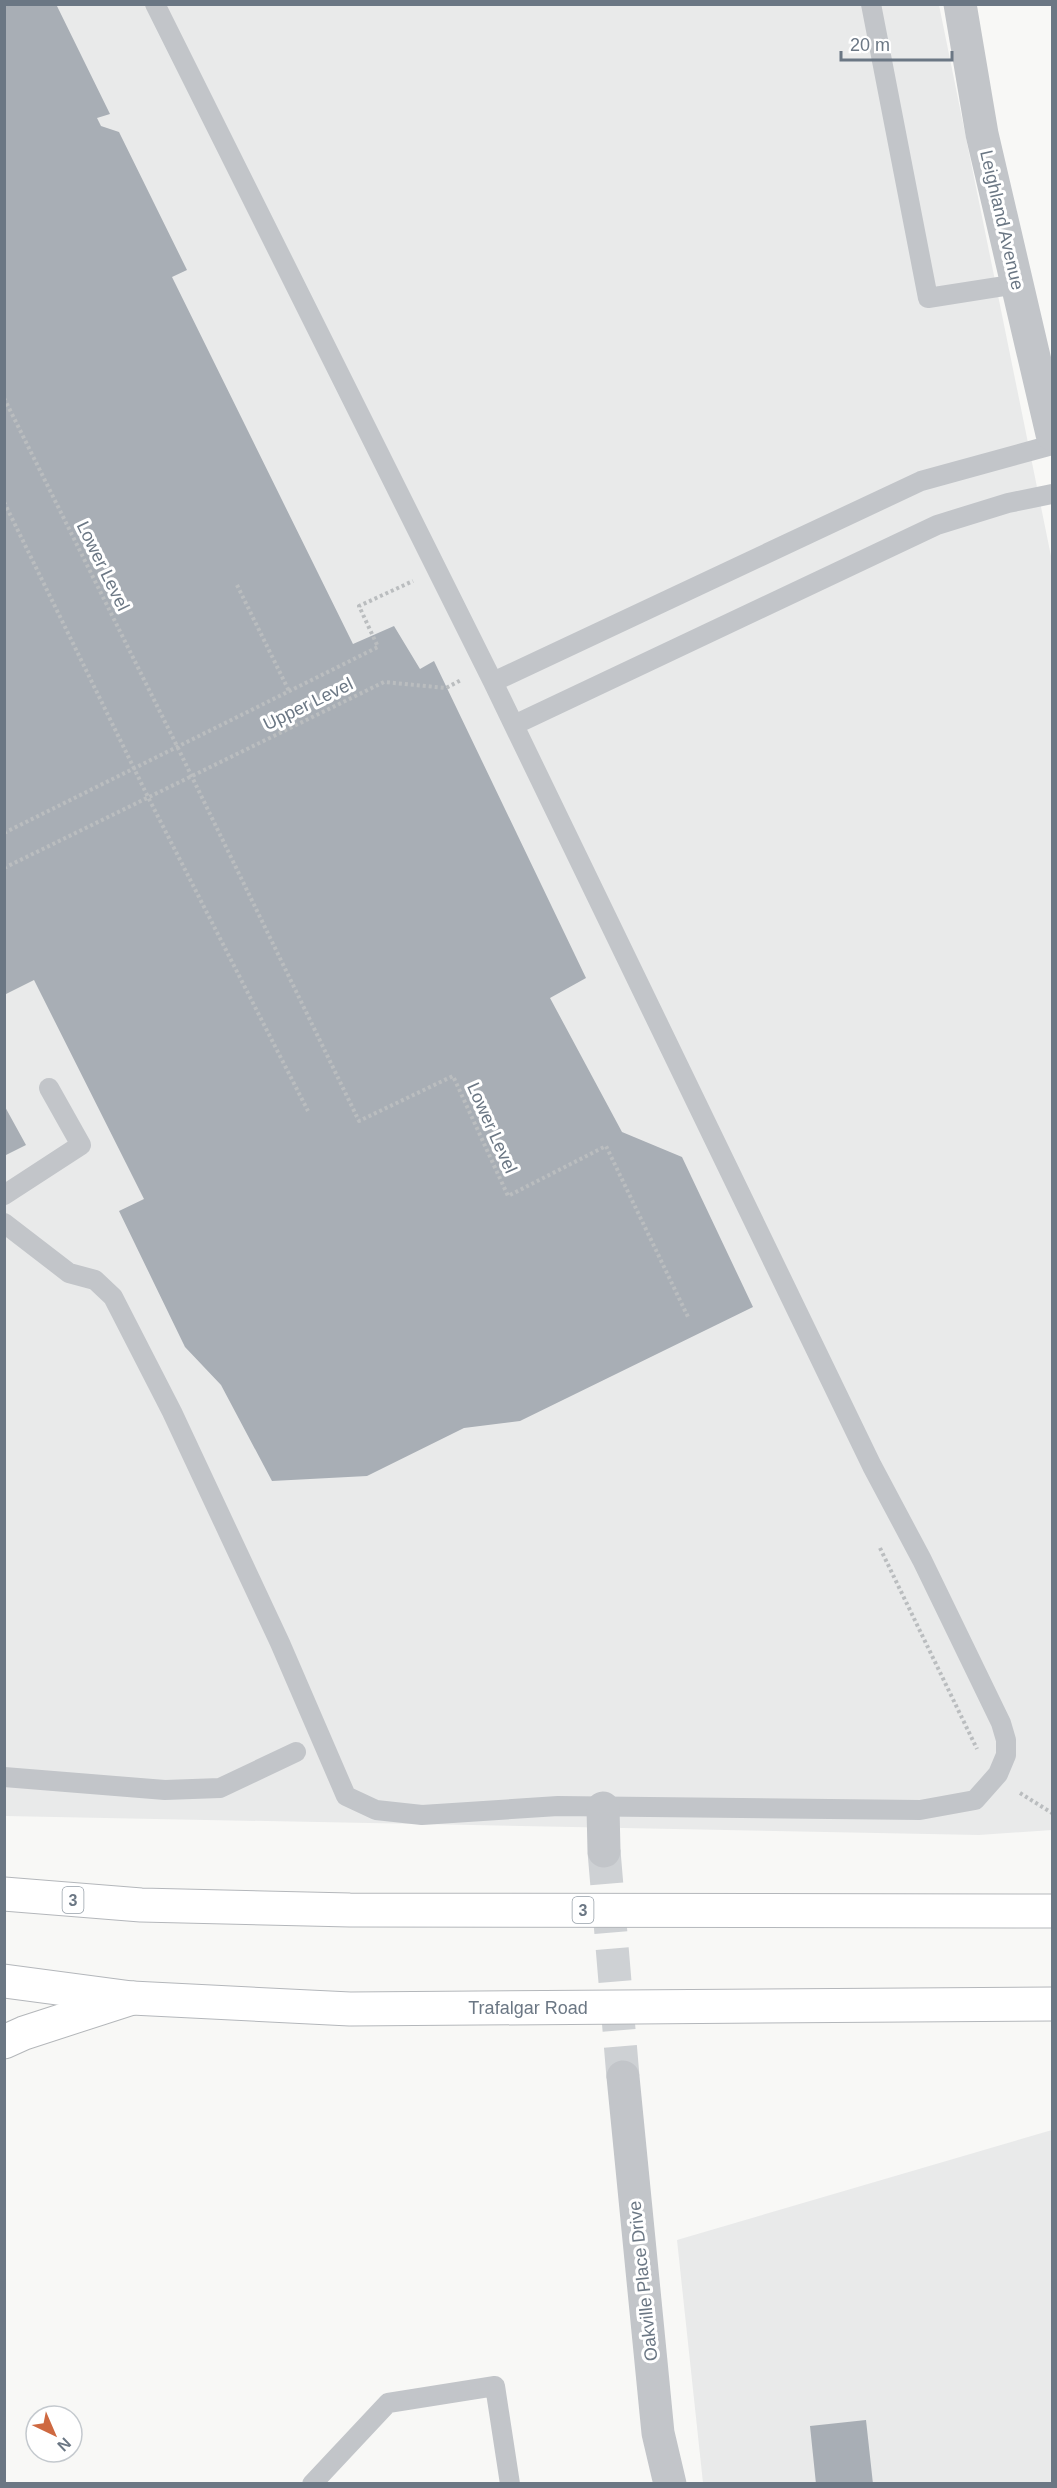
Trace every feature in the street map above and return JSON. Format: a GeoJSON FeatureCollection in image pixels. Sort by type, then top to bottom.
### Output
{"type":"FeatureCollection","features":[{"type":"Feature","properties":{"kind":"main road","name":"3"},"geometry":{"type":"LineString","coordinates":[[4,1894],[141,1905],[350,1910],[1053,1911]]}},
{"type":"Feature","properties":{"kind":"main road","name":"Trafalgar Road"},"geometry":{"type":"LineString","coordinates":[[4,1981],[132,1998],[350,2009],[1053,2004]]}},
{"type":"Feature","properties":{"kind":"main road"},"geometry":{"type":"LineString","coordinates":[[4,2042],[24,2033],[132,1998]]}},
{"type":"Feature","properties":{"kind":"street","name":"Leighland Avenue"},"geometry":{"type":"LineString","coordinates":[[960,4],[982,134],[1053,434]]}},
{"type":"Feature","properties":{"kind":"street"},"geometry":{"type":"LineString","coordinates":[[603,1808],[604,1851]]}},
{"type":"Feature","properties":{"kind":"street","name":"Oakville Place Drive"},"geometry":{"type":"LineString","coordinates":[[623,2078],[658,2433],[670,2484]]}},
{"type":"Feature","properties":{"kind":"lane"},"geometry":{"type":"LineString","coordinates":[[4,1223],[69,1273],[95,1280],[113,1298],[172,1412],[280,1643],[346,1796],[376,1810],[422,1815],[558,1806],[920,1810],[975,1800],[998,1774],[1006,1755],[1006,1740],[1001,1723],[922,1560],[872,1466],[514,725],[155,4]]}},
{"type":"Feature","properties":{"kind":"lane"},"geometry":{"type":"LineString","coordinates":[[871,4],[928,298],[1018,284]]}},
{"type":"Feature","properties":{"kind":"lane"},"geometry":{"type":"LineString","coordinates":[[489,675],[921,481],[1053,445]]}},
{"type":"Feature","properties":{"kind":"lane"},"geometry":{"type":"LineString","coordinates":[[514,725],[938,525],[1008,503],[1053,494]]}},
{"type":"Feature","properties":{"kind":"lane"},"geometry":{"type":"LineString","coordinates":[[4,1195],[81,1145],[49,1088]]}},
{"type":"Feature","properties":{"kind":"lane"},"geometry":{"type":"LineString","coordinates":[[4,1777],[165,1790],[220,1788],[296,1752]]}},
{"type":"Feature","properties":{"kind":"lane"},"geometry":{"type":"LineString","coordinates":[[312,2484],[388,2403],[495,2386],[510,2484]]}},
{"type":"Feature","properties":{"kind":"path","name":"Lower Level"},"geometry":{"type":"LineString","coordinates":[[4,399],[177,746],[358,1121],[453,1076],[508,1196],[606,1146],[688,1319]]}},
{"type":"Feature","properties":{"kind":"path"},"geometry":{"type":"LineString","coordinates":[[4,502],[148,797],[308,1111]]}},
{"type":"Feature","properties":{"kind":"path"},"geometry":{"type":"LineString","coordinates":[[4,833],[378,647],[359,606],[436,569]]}},
{"type":"Feature","properties":{"kind":"path"},"geometry":{"type":"LineString","coordinates":[[237,585],[289,691]]}},
{"type":"Feature","properties":{"kind":"path","name":"Upper Level"},"geometry":{"type":"LineString","coordinates":[[4,868],[384,682],[447,688],[489,675]]}},
{"type":"Feature","properties":{"kind":"shaded area"},"geometry":{"type":"Polygon","coordinates":[[[5,5],[939,5],[1052,561],[1052,1830],[979,1835],[5,1816],[5,5]]]}},
{"type":"Feature","properties":{"kind":"shaded area"},"geometry":{"type":"Polygon","coordinates":[[[1052,2130],[1052,2483],[703,2483],[677,2240],[1052,2130]]]}},
{"type":"Feature","properties":{"kind":"building"},"geometry":{"type":"Polygon","coordinates":[[[4,4],[56,4],[110,114],[97,118],[101,126],[119,132],[187,270],[172,277],[353,644],[394,626],[420,669],[434,661],[586,978],[550,998],[622,1132],[682,1157],[753,1307],[520,1421],[464,1428],[367,1476],[272,1481],[221,1385],[185,1347],[119,1211],[144,1199],[34,980],[4,995],[4,4]]]}},
{"type":"Feature","properties":{"kind":"building"},"geometry":{"type":"Polygon","coordinates":[[[4,1105],[26,1145],[4,1156],[4,1105]]]}},
{"type":"Feature","properties":{"kind":"building"},"geometry":{"type":"Polygon","coordinates":[[[866,2420],[873,2484],[816,2484],[810,2426],[866,2420]]]}},
{"type":"Feature","properties":{"kind":"tunnel"},"geometry":{"type":"LineString","coordinates":[[604,1851],[623,2077]]}}]}
